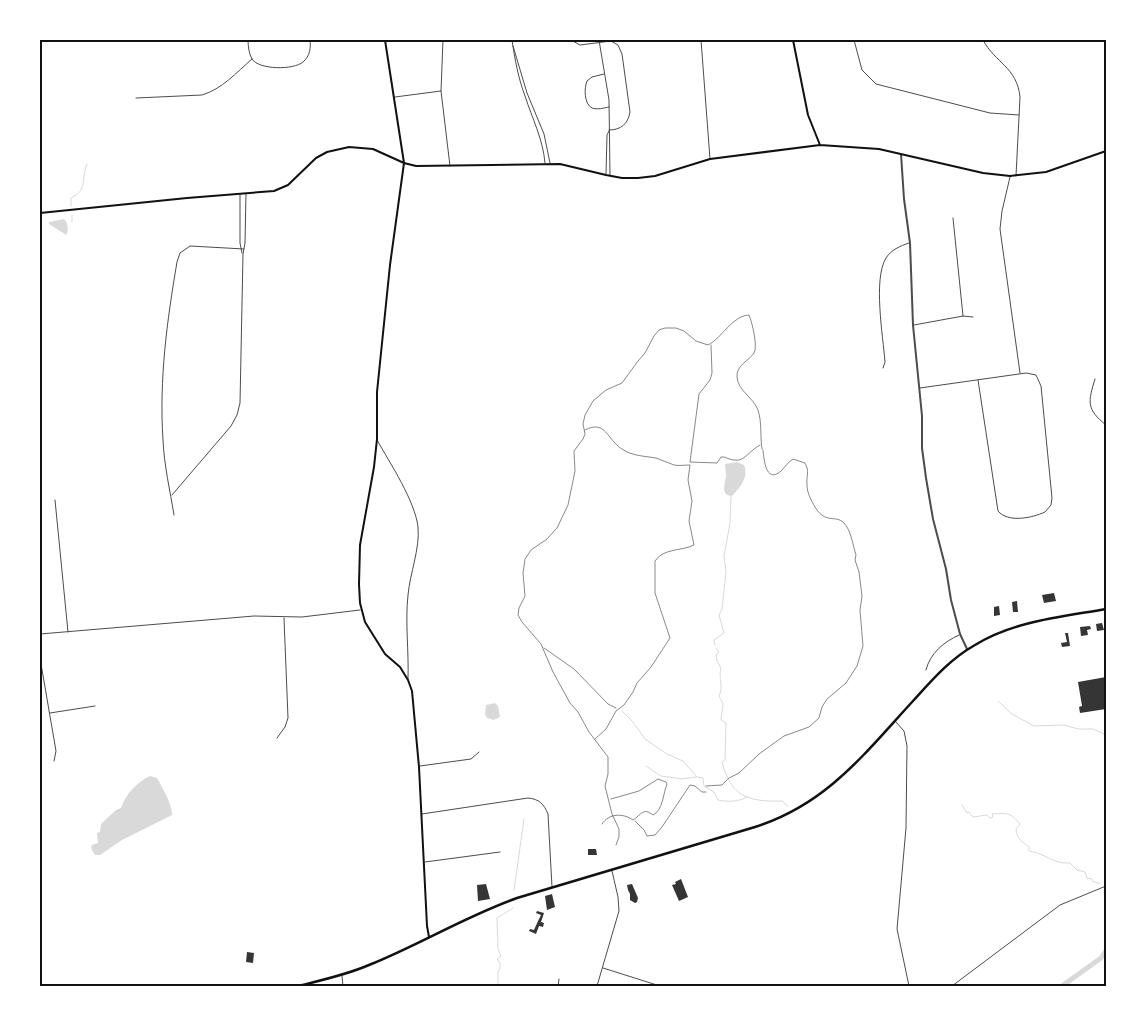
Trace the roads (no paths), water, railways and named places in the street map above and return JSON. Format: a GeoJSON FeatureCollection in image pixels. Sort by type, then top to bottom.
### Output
{"type":"FeatureCollection","features":[{"type":"Feature","properties":{"kind":"highway"},"geometry":{"type":"LineString","coordinates":[[298,986],[342,975],[373,963],[496,906],[611,869],[765,824],[804,806],[838,780],[944,668],[967,649],[992,636],[1020,625],[1106,609]]}},
{"type":"Feature","properties":{"kind":"main road"},"geometry":{"type":"LineString","coordinates":[[385,40],[404,163],[393,240],[377,392],[377,439],[374,467],[360,545],[359,584],[365,622],[386,654],[400,667],[412,691],[419,766],[429,937]]}},
{"type":"Feature","properties":{"kind":"main road"},"geometry":{"type":"LineString","coordinates":[[793,40],[808,115],[820,145]]}},
{"type":"Feature","properties":{"kind":"main road"},"geometry":{"type":"LineString","coordinates":[[40,213],[187,198],[266,193],[281,188],[295,179],[316,158],[338,148],[349,147],[373,150],[404,163],[421,166],[550,164],[574,166],[610,176],[638,178],[655,176],[710,159],[820,145],[868,147],[983,173],[1010,176],[1046,172],[1106,151]]}},
{"type":"Feature","properties":{"kind":"street"},"geometry":{"type":"LineString","coordinates":[[248,40],[252,59],[259,66],[268,68],[294,66],[303,63],[309,55],[310,40]]}},
{"type":"Feature","properties":{"kind":"street"},"geometry":{"type":"LineString","coordinates":[[443,40],[441,91],[450,166]]}},
{"type":"Feature","properties":{"kind":"street"},"geometry":{"type":"LineString","coordinates":[[512,40],[514,63],[540,135],[545,164]]}},
{"type":"Feature","properties":{"kind":"street"},"geometry":{"type":"LineString","coordinates":[[572,40],[580,45],[611,41],[618,45],[620,49],[630,112],[624,125],[615,130],[609,130]]}},
{"type":"Feature","properties":{"kind":"street"},"geometry":{"type":"LineString","coordinates":[[701,40],[710,159]]}},
{"type":"Feature","properties":{"kind":"street"},"geometry":{"type":"LineString","coordinates":[[854,40],[862,70],[876,84],[990,113],[1019,115]]}},
{"type":"Feature","properties":{"kind":"street"},"geometry":{"type":"LineString","coordinates":[[948,40],[964,40]]}},
{"type":"Feature","properties":{"kind":"street"},"geometry":{"type":"LineString","coordinates":[[983,40],[990,52],[1015,77],[1019,86],[1016,176]]}},
{"type":"Feature","properties":{"kind":"street"},"geometry":{"type":"LineString","coordinates":[[600,41],[609,107],[610,176]]}},
{"type":"Feature","properties":{"kind":"street"},"geometry":{"type":"LineString","coordinates":[[512,45],[544,134],[550,164]]}},
{"type":"Feature","properties":{"kind":"street"},"geometry":{"type":"LineString","coordinates":[[136,98],[202,95],[212,92],[252,59]]}},
{"type":"Feature","properties":{"kind":"street"},"geometry":{"type":"LineString","coordinates":[[605,74],[589,79],[585,85],[585,90],[587,101],[591,107],[609,107]]}},
{"type":"Feature","properties":{"kind":"street"},"geometry":{"type":"LineString","coordinates":[[395,97],[441,91]]}},
{"type":"Feature","properties":{"kind":"street"},"geometry":{"type":"LineString","coordinates":[[524,94],[528,93]]}},
{"type":"Feature","properties":{"kind":"street"},"geometry":{"type":"LineString","coordinates":[[606,175],[607,135],[609,130]]}},
{"type":"Feature","properties":{"kind":"street"},"geometry":{"type":"LineString","coordinates":[[540,135],[544,134]]}},
{"type":"Feature","properties":{"kind":"street"},"geometry":{"type":"LineString","coordinates":[[901,154],[904,199],[910,242],[913,325],[920,388],[922,448],[930,504],[946,568],[951,600],[960,634],[967,649]]}},
{"type":"Feature","properties":{"kind":"street"},"geometry":{"type":"LineString","coordinates":[[1010,176],[1000,229],[1020,374]]}},
{"type":"Feature","properties":{"kind":"street"},"geometry":{"type":"LineString","coordinates":[[171,495],[231,426],[237,415],[240,403],[243,254],[240,194]]}},
{"type":"Feature","properties":{"kind":"street"},"geometry":{"type":"LineString","coordinates":[[242,249],[246,194]]}},
{"type":"Feature","properties":{"kind":"street"},"geometry":{"type":"LineString","coordinates":[[953,218],[963,316]]}},
{"type":"Feature","properties":{"kind":"street"},"geometry":{"type":"LineString","coordinates":[[883,368],[885,362],[880,276],[887,256],[892,251],[910,242]]}},
{"type":"Feature","properties":{"kind":"street"},"geometry":{"type":"LineString","coordinates":[[174,515],[163,441],[164,345],[178,257],[183,250],[190,246],[242,249]]}},
{"type":"Feature","properties":{"kind":"street"},"geometry":{"type":"LineString","coordinates":[[913,325],[963,316],[973,317]]}},
{"type":"Feature","properties":{"kind":"street"},"geometry":{"type":"LineString","coordinates":[[920,388],[1020,374],[1032,373],[1036,375],[1042,386],[1052,498],[1049,509],[1040,514],[1008,518],[1002,516],[998,511],[978,380]]}},
{"type":"Feature","properties":{"kind":"street"},"geometry":{"type":"LineString","coordinates":[[1095,379],[1089,404],[1096,417],[1106,425]]}},
{"type":"Feature","properties":{"kind":"street"},"geometry":{"type":"LineString","coordinates":[[377,439],[410,502],[418,526],[418,539],[407,610],[408,680]]}},
{"type":"Feature","properties":{"kind":"street"},"geometry":{"type":"LineString","coordinates":[[55,500],[68,632]]}},
{"type":"Feature","properties":{"kind":"street"},"geometry":{"type":"LineString","coordinates":[[40,634],[254,616],[322,616],[362,610]]}},
{"type":"Feature","properties":{"kind":"street"},"geometry":{"type":"LineString","coordinates":[[277,738],[285,727],[288,714],[284,617]]}},
{"type":"Feature","properties":{"kind":"street"},"geometry":{"type":"LineString","coordinates":[[926,670],[928,662],[937,650],[960,634]]}},
{"type":"Feature","properties":{"kind":"street"},"geometry":{"type":"LineString","coordinates":[[40,658],[56,751],[54,761]]}},
{"type":"Feature","properties":{"kind":"street"},"geometry":{"type":"LineString","coordinates":[[50,713],[95,706]]}},
{"type":"Feature","properties":{"kind":"street"},"geometry":{"type":"LineString","coordinates":[[894,720],[904,731],[907,746],[906,828],[897,929],[909,986]]}},
{"type":"Feature","properties":{"kind":"street"},"geometry":{"type":"LineString","coordinates":[[419,766],[471,759],[479,752]]}},
{"type":"Feature","properties":{"kind":"street"},"geometry":{"type":"LineString","coordinates":[[421,814],[528,798],[538,800],[543,804],[548,814],[552,887]]}},
{"type":"Feature","properties":{"kind":"street"},"geometry":{"type":"LineString","coordinates":[[424,862],[500,852]]}},
{"type":"Feature","properties":{"kind":"street"},"geometry":{"type":"LineString","coordinates":[[596,986],[619,911],[618,897],[611,869]]}},
{"type":"Feature","properties":{"kind":"street"},"geometry":{"type":"LineString","coordinates":[[952,986],[1060,905],[1106,886]]}},
{"type":"Feature","properties":{"kind":"street"},"geometry":{"type":"LineString","coordinates":[[602,968],[660,986]]}},
{"type":"Feature","properties":{"kind":"street"},"geometry":{"type":"LineString","coordinates":[[342,975],[343,986]]}},
{"type":"Feature","properties":{"kind":"street"},"geometry":{"type":"LineString","coordinates":[[558,986],[560,979]]}},
{"type":"Feature","properties":{"kind":"waterway"},"geometry":{"type":"LineString","coordinates":[[71,206],[71,198],[81,190],[87,164]]}},
{"type":"Feature","properties":{"kind":"waterway"},"geometry":{"type":"LineString","coordinates":[[72,215],[72,222]]}},
{"type":"Feature","properties":{"kind":"waterway"},"geometry":{"type":"LineString","coordinates":[[715,645],[714,640],[724,633],[719,615],[722,609],[726,572],[724,556],[730,523],[731,496]]}},
{"type":"Feature","properties":{"kind":"waterway"},"geometry":{"type":"LineString","coordinates":[[716,648],[719,652],[716,655],[717,661],[721,668],[719,696],[723,704],[721,720],[726,723],[725,760],[722,762],[730,783],[742,795],[759,800],[782,801],[788,806]]}},
{"type":"Feature","properties":{"kind":"waterway"},"geometry":{"type":"LineString","coordinates":[[998,701],[1012,714],[1034,726],[1063,725],[1079,729],[1093,729],[1106,735]]}},
{"type":"Feature","properties":{"kind":"waterway"},"geometry":{"type":"LineString","coordinates":[[622,711],[633,722],[645,739],[667,754],[683,761],[697,777],[703,778],[704,786],[714,792],[718,800],[733,801],[747,797]]}},
{"type":"Feature","properties":{"kind":"waterway"},"geometry":{"type":"LineString","coordinates":[[646,766],[661,776],[682,779],[696,777]]}},
{"type":"Feature","properties":{"kind":"waterway"},"geometry":{"type":"LineString","coordinates":[[962,805],[967,813],[969,812],[973,817],[987,815],[990,818],[993,817],[992,814],[1001,813],[1011,815],[1020,824],[1016,829],[1017,836],[1029,847],[1029,851],[1058,862],[1070,863],[1077,870],[1085,872],[1087,878],[1100,884]]}},
{"type":"Feature","properties":{"kind":"waterway"},"geometry":{"type":"LineString","coordinates":[[514,890],[524,819]]}},
{"type":"Feature","properties":{"kind":"waterway"},"geometry":{"type":"LineString","coordinates":[[498,986],[500,963],[497,959],[501,956],[498,949],[497,918],[513,908]]}},
{"type":"Feature","properties":{"kind":"waterway"},"geometry":{"type":"LineString","coordinates":[[1062,986],[1101,958],[1106,951]]}}]}
